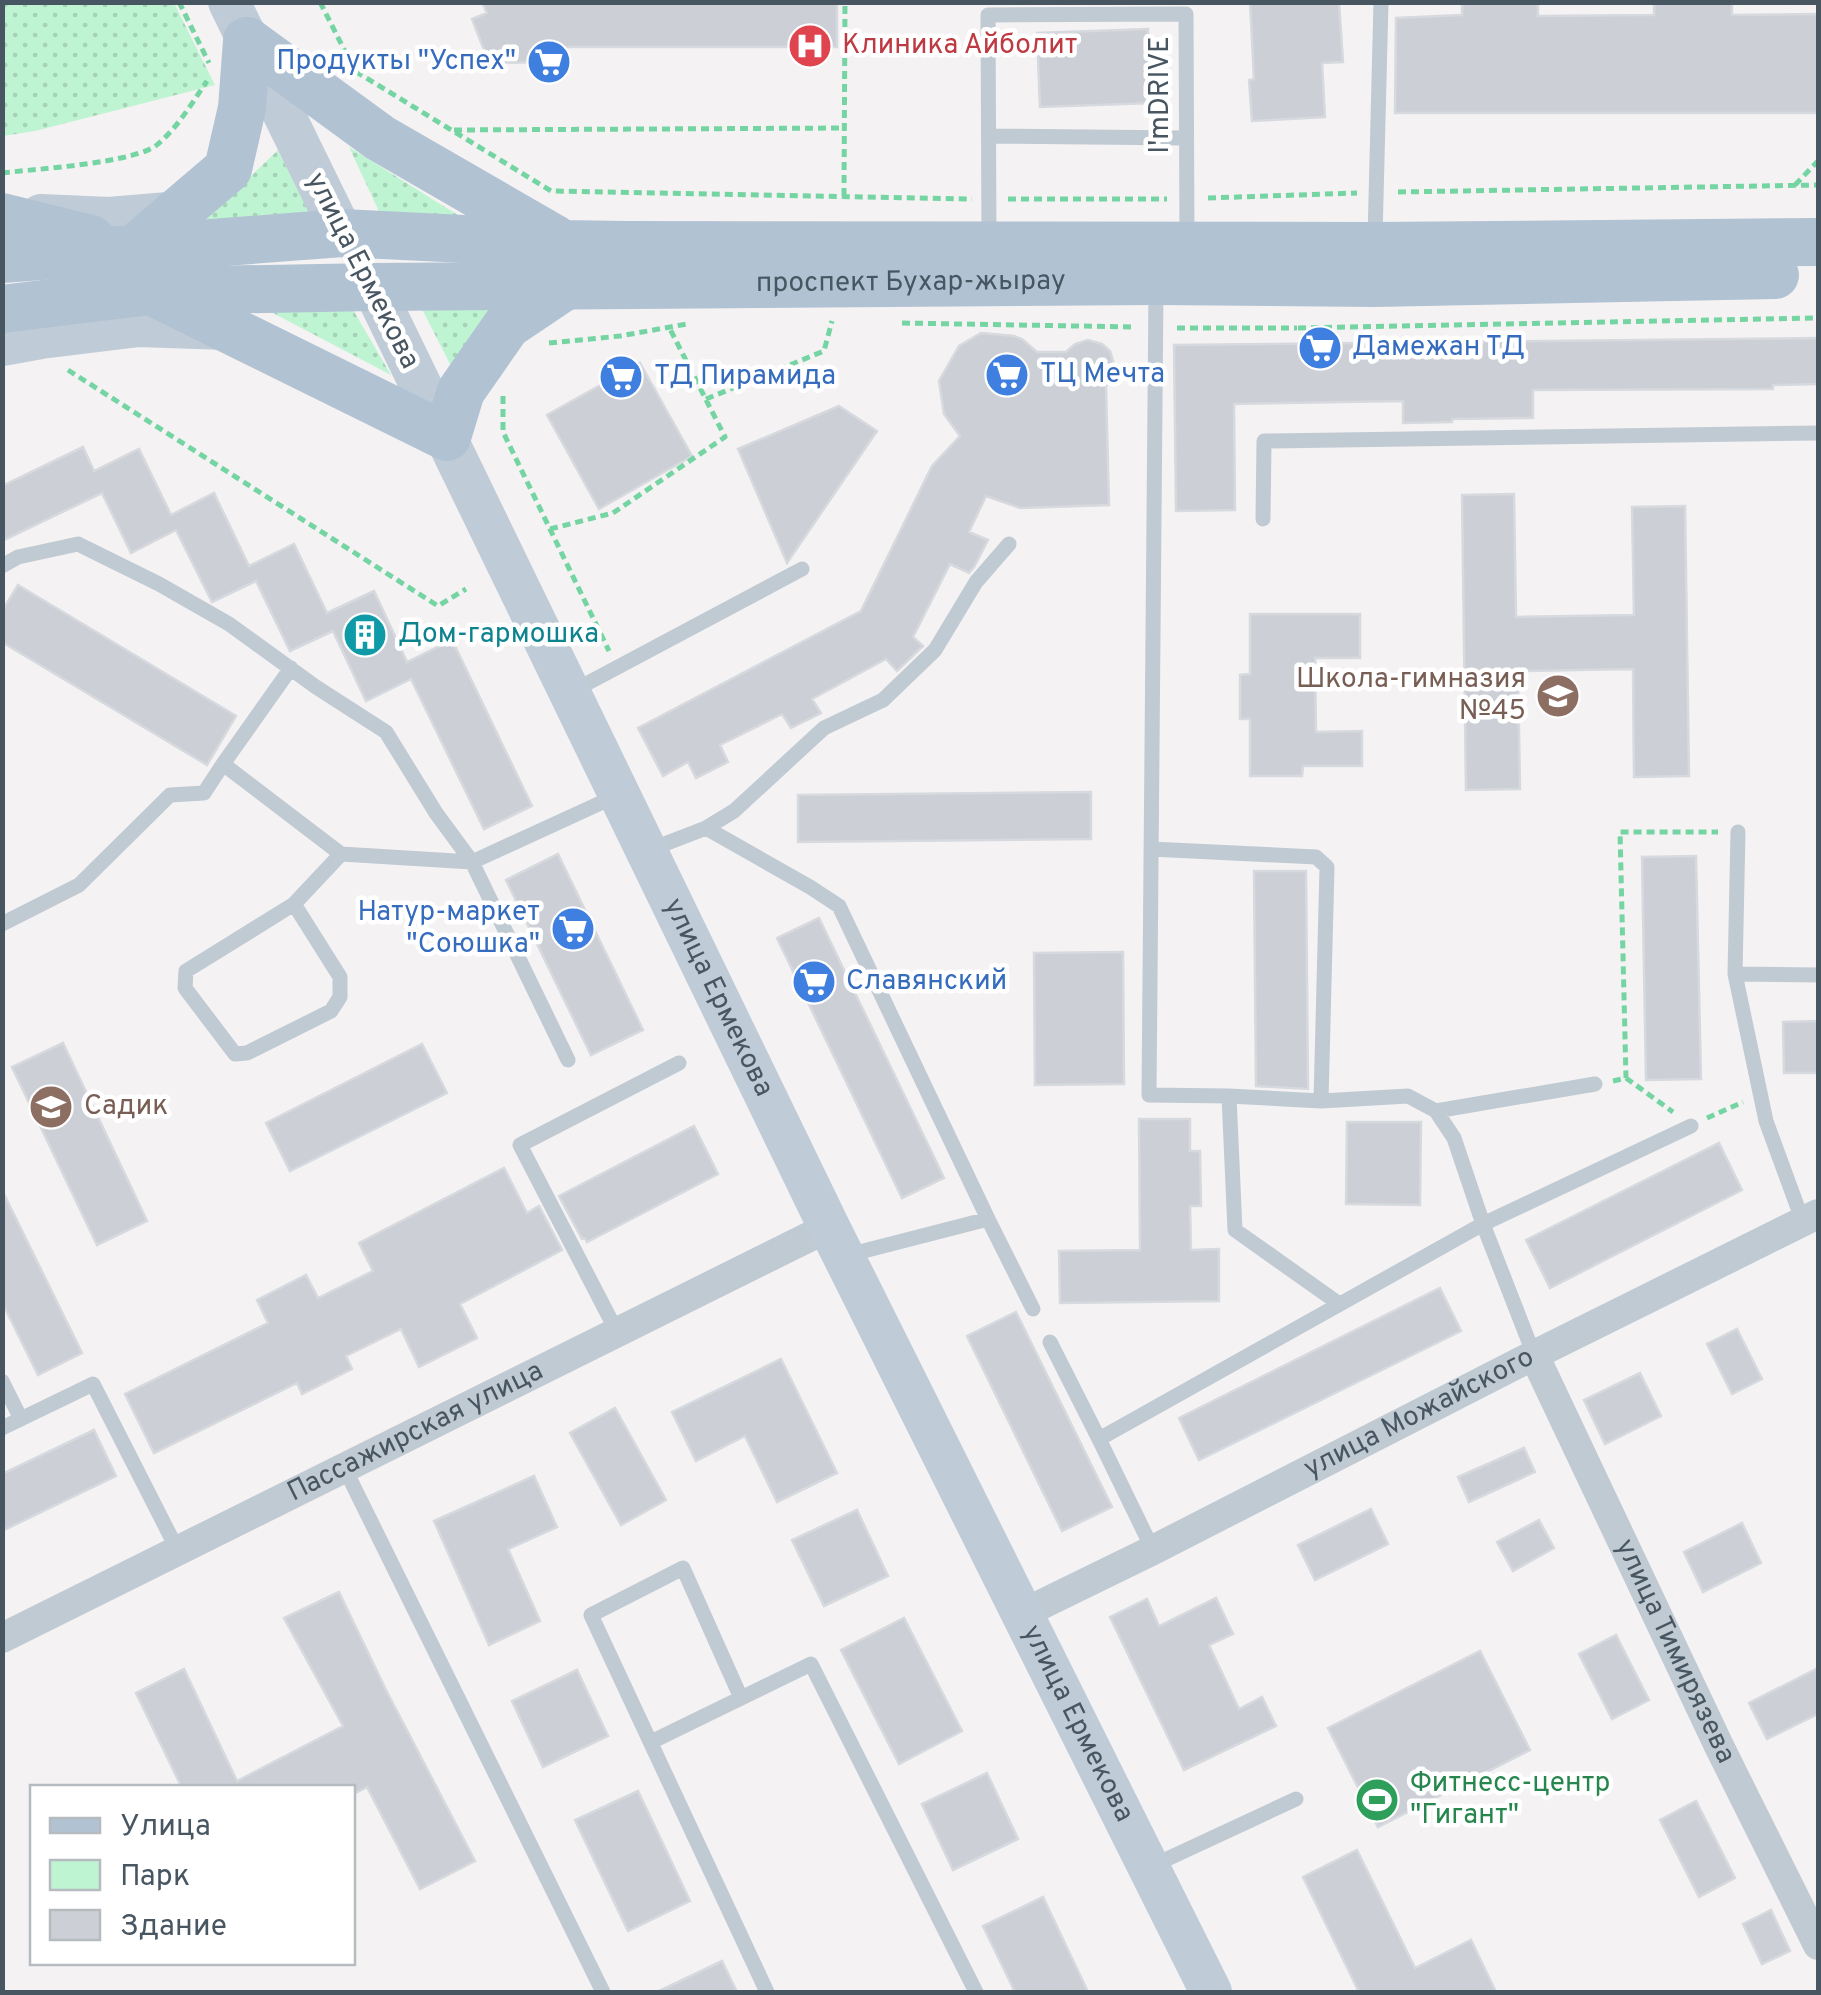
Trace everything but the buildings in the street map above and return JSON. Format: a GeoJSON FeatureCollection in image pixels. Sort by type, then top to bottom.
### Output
{"type":"FeatureCollection","features":[{"type":"Feature","properties":{"kind":"main road"},"geometry":{"type":"LineString","coordinates":[[142,270],[180,212],[228,168],[242,108],[238,22]]}},
{"type":"Feature","properties":{"kind":"main road"},"geometry":{"type":"LineString","coordinates":[[2,215],[142,270],[226,330],[446,437],[462,391],[507,325],[564,265],[380,138],[238,22]]}},
{"type":"Feature","properties":{"kind":"main road","name":"улица Ермекова"},"geometry":{"type":"LineString","coordinates":[[238,22],[342,234],[372,286],[836,1242],[1211,1992]]}},
{"type":"Feature","properties":{"kind":"main road"},"geometry":{"type":"LineString","coordinates":[[2,215],[109,218],[180,212]]}},
{"type":"Feature","properties":{"kind":"main road","name":"проспект Бухар-жырау"},"geometry":{"type":"LineString","coordinates":[[27,332],[142,270],[342,234],[564,265],[1156,304],[1374,264],[1818,242]]}},
{"type":"Feature","properties":{"kind":"main road","name":"проспект Бухар-жырау"},"geometry":{"type":"LineString","coordinates":[[142,270],[372,286],[564,265],[989,246],[1186,246],[1374,264],[1818,274]]}},
{"type":"Feature","properties":{"kind":"main road"},"geometry":{"type":"LineString","coordinates":[[2,259],[142,270]]}},
{"type":"Feature","properties":{"kind":"main road"},"geometry":{"type":"LineString","coordinates":[[27,332],[139,326],[226,330]]}},
{"type":"Feature","properties":{"kind":"street","name":"улица Можайского"},"geometry":{"type":"LineString","coordinates":[[1022,1614],[1810,1218]]}},
{"type":"Feature","properties":{"kind":"street","name":"Пассажирская улица"},"geometry":{"type":"LineString","coordinates":[[2,1638],[618,1332],[836,1242]]}},
{"type":"Feature","properties":{"kind":"street","name":"улица Тимирязева"},"geometry":{"type":"LineString","coordinates":[[1534,1354],[1818,1945]]}},
{"type":"Feature","properties":{"kind":"lane"},"geometry":{"type":"LineString","coordinates":[[1374,264],[1381,2]]}},
{"type":"Feature","properties":{"kind":"lane","name":"I'mDRIVE"},"geometry":{"type":"LineString","coordinates":[[989,246],[988,15],[1186,14],[1186,246]]}},
{"type":"Feature","properties":{"kind":"lane"},"geometry":{"type":"LineString","coordinates":[[988,136],[1186,138]]}},
{"type":"Feature","properties":{"kind":"lane"},"geometry":{"type":"LineString","coordinates":[[1156,304],[1149,1095],[1322,1101],[1408,1096],[1436,1111],[1454,1138],[1534,1354]]}},
{"type":"Feature","properties":{"kind":"lane"},"geometry":{"type":"LineString","coordinates":[[1263,519],[1264,440],[1818,433]]}},
{"type":"Feature","properties":{"kind":"lane"},"geometry":{"type":"LineString","coordinates":[[2,566],[18,558],[78,544],[215,616],[386,732],[472,862],[568,1060]]}},
{"type":"Feature","properties":{"kind":"lane"},"geometry":{"type":"LineString","coordinates":[[645,851],[706,828],[734,811],[824,728],[883,700],[936,650],[976,582],[1009,544]]}},
{"type":"Feature","properties":{"kind":"lane"},"geometry":{"type":"LineString","coordinates":[[569,692],[802,570]]}},
{"type":"Feature","properties":{"kind":"lane"},"geometry":{"type":"LineString","coordinates":[[2,924],[79,885],[170,796],[204,793],[291,668]]}},
{"type":"Feature","properties":{"kind":"lane"},"geometry":{"type":"LineString","coordinates":[[223,764],[341,854],[472,862],[618,795]]}},
{"type":"Feature","properties":{"kind":"lane"},"geometry":{"type":"LineString","coordinates":[[706,828],[839,906],[1033,1308]]}},
{"type":"Feature","properties":{"kind":"lane"},"geometry":{"type":"LineString","coordinates":[[1738,832],[1735,974],[1766,1122],[1810,1218]]}},
{"type":"Feature","properties":{"kind":"lane"},"geometry":{"type":"LineString","coordinates":[[1151,849],[1316,857],[1328,867],[1322,1101]]}},
{"type":"Feature","properties":{"kind":"lane"},"geometry":{"type":"LineString","coordinates":[[294,904],[340,977],[340,996],[330,1011],[247,1053],[235,1054],[185,988],[186,971],[294,904],[341,854]]}},
{"type":"Feature","properties":{"kind":"lane"},"geometry":{"type":"LineString","coordinates":[[1735,974],[1818,975]]}},
{"type":"Feature","properties":{"kind":"lane"},"geometry":{"type":"LineString","coordinates":[[618,1332],[520,1145],[679,1063]]}},
{"type":"Feature","properties":{"kind":"lane"},"geometry":{"type":"LineString","coordinates":[[1436,1111],[1595,1084]]}},
{"type":"Feature","properties":{"kind":"lane"},"geometry":{"type":"LineString","coordinates":[[1229,1096],[1235,1230],[1338,1304]]}},
{"type":"Feature","properties":{"kind":"lane"},"geometry":{"type":"LineString","coordinates":[[1099,1439],[1483,1224],[1691,1126]]}},
{"type":"Feature","properties":{"kind":"lane"},"geometry":{"type":"LineString","coordinates":[[836,1242],[988,1219]]}},
{"type":"Feature","properties":{"kind":"lane"},"geometry":{"type":"LineString","coordinates":[[1050,1342],[1153,1550]]}},
{"type":"Feature","properties":{"kind":"lane"},"geometry":{"type":"LineString","coordinates":[[2,1381],[20,1419]]}},
{"type":"Feature","properties":{"kind":"lane"},"geometry":{"type":"LineString","coordinates":[[2,1428],[93,1384],[178,1551]]}},
{"type":"Feature","properties":{"kind":"lane"},"geometry":{"type":"LineString","coordinates":[[345,1468],[603,1992]]}},
{"type":"Feature","properties":{"kind":"lane"},"geometry":{"type":"LineString","coordinates":[[741,1698],[683,1568],[590,1615],[767,1992]]}},
{"type":"Feature","properties":{"kind":"lane"},"geometry":{"type":"LineString","coordinates":[[651,1742],[811,1664],[976,1992]]}},
{"type":"Feature","properties":{"kind":"lane"},"geometry":{"type":"LineString","coordinates":[[1148,1868],[1296,1799]]}},
{"type":"Feature","properties":{"kind":"path"},"geometry":{"type":"LineString","coordinates":[[2,173],[135,156],[156,147],[182,118],[213,72],[180,2]]}},
{"type":"Feature","properties":{"kind":"path"},"geometry":{"type":"LineString","coordinates":[[320,2],[355,71],[551,190],[1186,199],[1818,185]]}},
{"type":"Feature","properties":{"kind":"path"},"geometry":{"type":"LineString","coordinates":[[844,2],[844,196]]}},
{"type":"Feature","properties":{"kind":"path"},"geometry":{"type":"LineString","coordinates":[[451,130],[844,128]]}},
{"type":"Feature","properties":{"kind":"path"},"geometry":{"type":"LineString","coordinates":[[1795,186],[1818,161]]}},
{"type":"Feature","properties":{"kind":"path"},"geometry":{"type":"LineString","coordinates":[[889,322],[1156,304],[1297,328]]}},
{"type":"Feature","properties":{"kind":"path"},"geometry":{"type":"LineString","coordinates":[[706,399],[824,351],[832,321]]}},
{"type":"Feature","properties":{"kind":"path"},"geometry":{"type":"LineString","coordinates":[[545,343],[620,336],[698,322]]}},
{"type":"Feature","properties":{"kind":"path"},"geometry":{"type":"LineString","coordinates":[[550,529],[613,513],[725,438],[668,327]]}},
{"type":"Feature","properties":{"kind":"path"},"geometry":{"type":"LineString","coordinates":[[27,332],[438,606],[466,589]]}},
{"type":"Feature","properties":{"kind":"path"},"geometry":{"type":"LineString","coordinates":[[502,382],[502,432],[617,667]]}},
{"type":"Feature","properties":{"kind":"path"},"geometry":{"type":"LineString","coordinates":[[1626,1078],[1620,832],[1738,832]]}},
{"type":"Feature","properties":{"kind":"path"},"geometry":{"type":"LineString","coordinates":[[1595,1084],[1626,1078],[1691,1126],[1759,1094]]}},
{"type":"Feature","properties":{"kind":"green space"},"geometry":{"type":"Polygon","coordinates":[[[2,3],[174,3],[215,85],[3,136],[2,3]]]}},
{"type":"Feature","properties":{"kind":"green space"},"geometry":{"type":"Polygon","coordinates":[[[349,147],[461,217],[382,218],[349,147]]]}},
{"type":"Feature","properties":{"kind":"green space"},"geometry":{"type":"Polygon","coordinates":[[[278,150],[312,218],[199,226],[278,150]]]}},
{"type":"Feature","properties":{"kind":"green space"},"geometry":{"type":"Polygon","coordinates":[[[420,305],[506,307],[454,372],[420,305]]]}},
{"type":"Feature","properties":{"kind":"green space"},"geometry":{"type":"Polygon","coordinates":[[[352,308],[391,375],[271,312],[352,308]]]}},
{"type":"Feature","properties":{"kind":"place","name":"Клиника Айболит"},"geometry":{"type":"Point","coordinates":[810,46]}},
{"type":"Feature","properties":{"kind":"place","name":"Продукты \"Успех\""},"geometry":{"type":"Point","coordinates":[549,62]}},
{"type":"Feature","properties":{"kind":"place","name":"Дамежан ТД"},"geometry":{"type":"Point","coordinates":[1320,348]}},
{"type":"Feature","properties":{"kind":"place","name":"ТЦ Мечта"},"geometry":{"type":"Point","coordinates":[1007,375]}},
{"type":"Feature","properties":{"kind":"place","name":"ТД Пирамида"},"geometry":{"type":"Point","coordinates":[621,377]}},
{"type":"Feature","properties":{"kind":"place","name":"Дом-гармошка"},"geometry":{"type":"Point","coordinates":[365,635]}},
{"type":"Feature","properties":{"kind":"place","name":"Школа-гимназия №45"},"geometry":{"type":"Point","coordinates":[1558,696]}},
{"type":"Feature","properties":{"kind":"place","name":"Натур-маркет \"Союшка\""},"geometry":{"type":"Point","coordinates":[573,929]}},
{"type":"Feature","properties":{"kind":"place","name":"Славянский"},"geometry":{"type":"Point","coordinates":[814,982]}},
{"type":"Feature","properties":{"kind":"place","name":"Садик"},"geometry":{"type":"Point","coordinates":[51,1107]}},
{"type":"Feature","properties":{"kind":"place","name":"Фитнесс-центр \"Гигант\""},"geometry":{"type":"Point","coordinates":[1377,1800]}}]}
